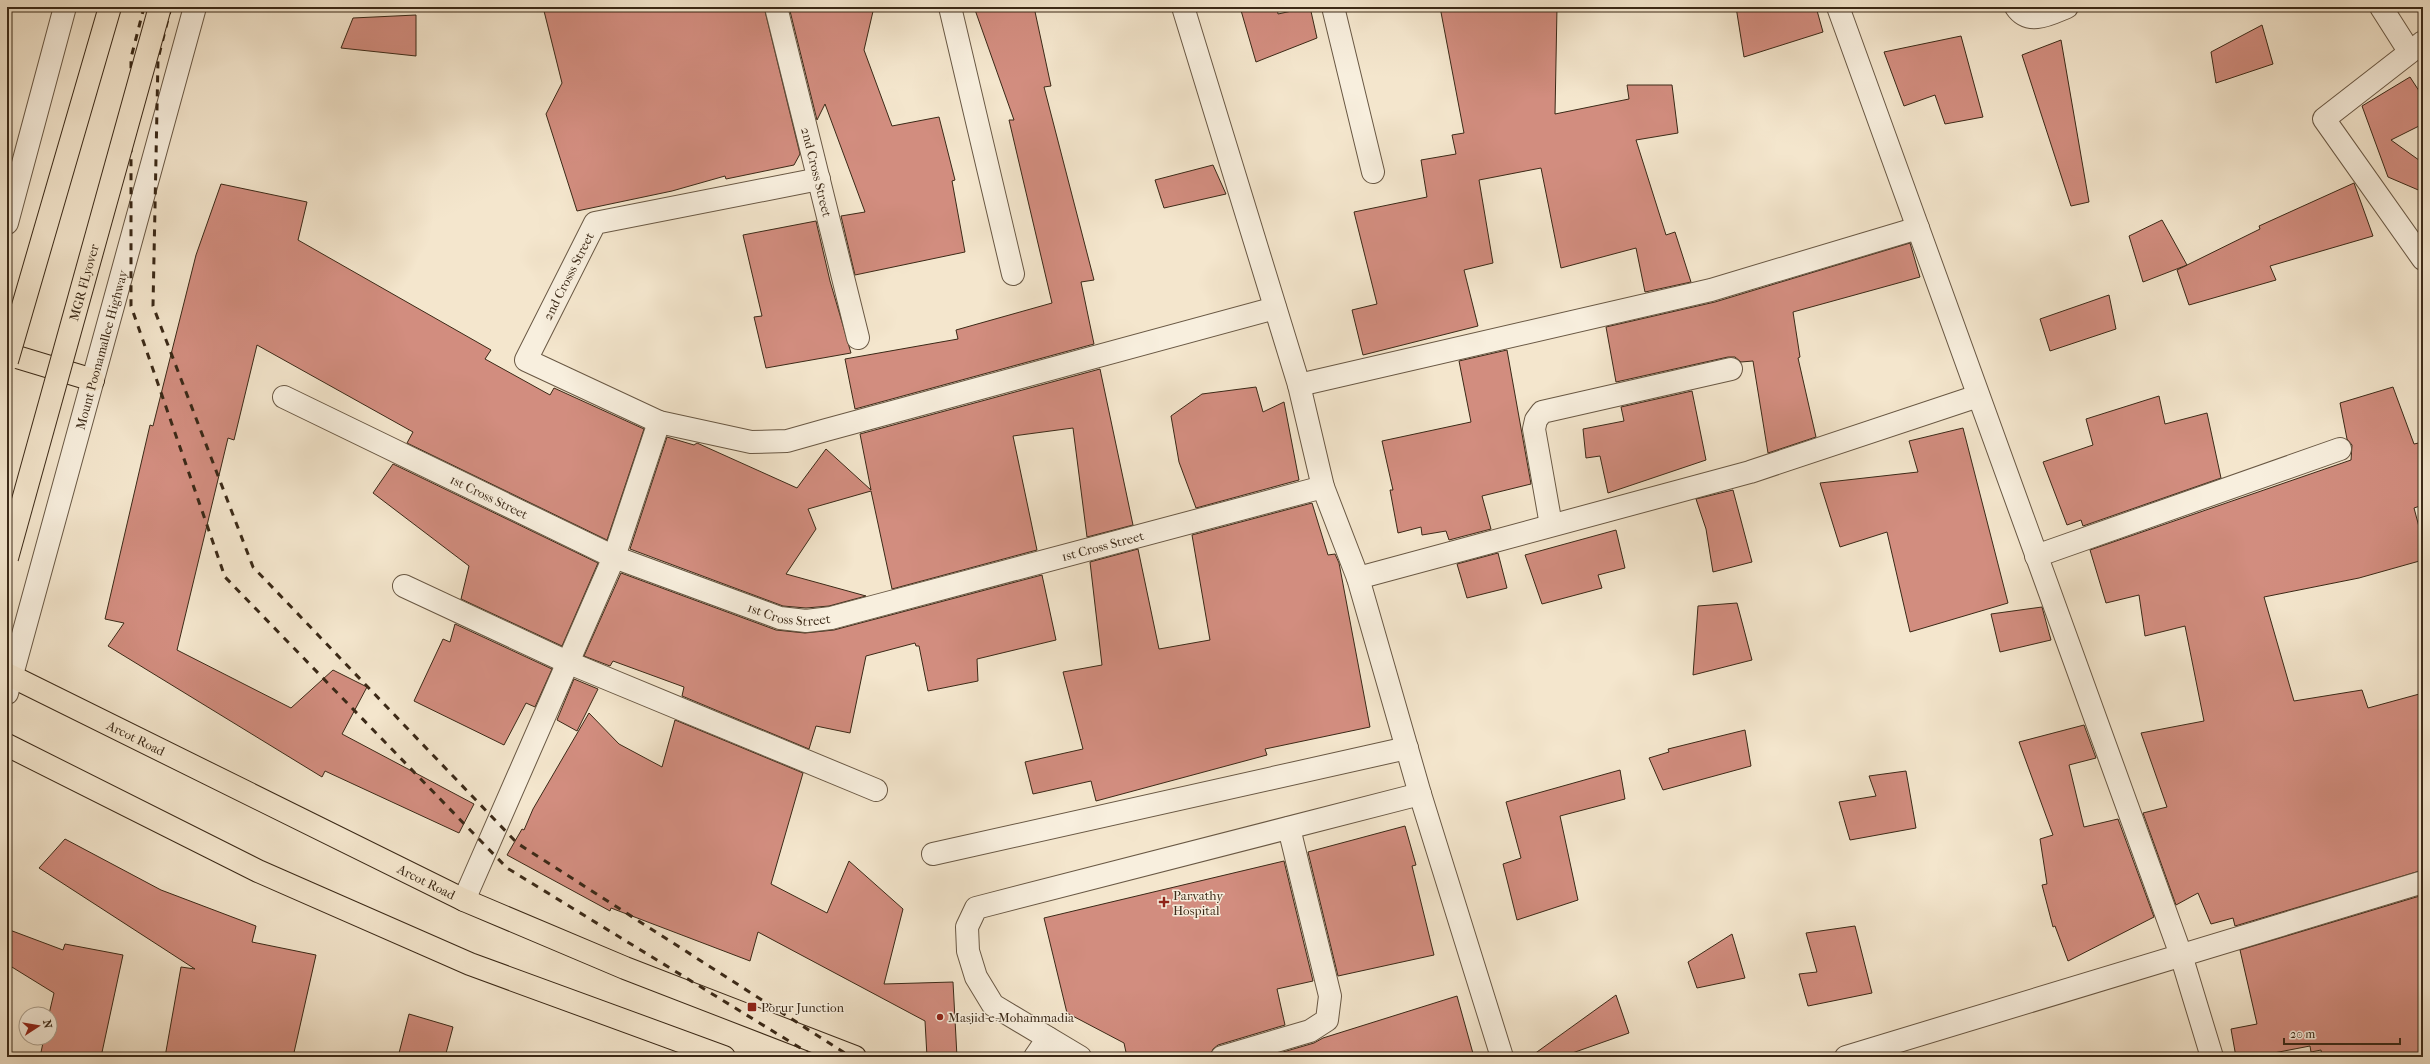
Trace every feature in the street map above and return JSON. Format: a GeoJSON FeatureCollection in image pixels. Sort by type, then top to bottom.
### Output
{"type":"FeatureCollection","features":[{"type":"Feature","properties":{"kind":"main road"},"geometry":{"type":"LineString","coordinates":[[7,361],[110,7]]}},
{"type":"Feature","properties":{"kind":"main road","name":"MGR FLyover"},"geometry":{"type":"LineString","coordinates":[[7,558],[160,7]]}},
{"type":"Feature","properties":{"kind":"main road"},"geometry":{"type":"LineString","coordinates":[[7,354],[93,380]]}},
{"type":"Feature","properties":{"kind":"main road","name":"Arcot Road"},"geometry":{"type":"LineString","coordinates":[[9,681],[464,900],[625,968],[854,1057]]}},
{"type":"Feature","properties":{"kind":"main road"},"geometry":{"type":"LineString","coordinates":[[7,745],[258,871],[426,945],[470,964],[724,1057]]}},
{"type":"Feature","properties":{"kind":"street"},"geometry":{"type":"LineString","coordinates":[[7,223],[65,7]]}},
{"type":"Feature","properties":{"kind":"street","name":"Mount Poonamallee Highway"},"geometry":{"type":"LineString","coordinates":[[9,681],[195,7]]}},
{"type":"Feature","properties":{"kind":"street","name":"2nd Cross Street"},"geometry":{"type":"LineString","coordinates":[[776,7],[858,338]]}},
{"type":"Feature","properties":{"kind":"street"},"geometry":{"type":"LineString","coordinates":[[950,7],[1013,274]]}},
{"type":"Feature","properties":{"kind":"street"},"geometry":{"type":"LineString","coordinates":[[1182,7],[1299,385],[1323,487],[1358,578],[1420,794],[1502,1057]]}},
{"type":"Feature","properties":{"kind":"street"},"geometry":{"type":"LineString","coordinates":[[1333,7],[1373,172]]}},
{"type":"Feature","properties":{"kind":"street"},"geometry":{"type":"LineString","coordinates":[[1838,7],[2181,955],[2212,1057]]}},
{"type":"Feature","properties":{"kind":"street"},"geometry":{"type":"LineString","coordinates":[[2016,7],[2020,13],[2031,18],[2048,15],[2067,7]]}},
{"type":"Feature","properties":{"kind":"street"},"geometry":{"type":"LineString","coordinates":[[2381,7],[2416,46],[2324,119],[2423,259]]}},
{"type":"Feature","properties":{"kind":"street","name":"2nd Crosss Street"},"geometry":{"type":"LineString","coordinates":[[659,422],[526,360],[595,223],[819,180]]}},
{"type":"Feature","properties":{"kind":"street"},"geometry":{"type":"LineString","coordinates":[[1299,385],[1711,290],[1918,228]]}},
{"type":"Feature","properties":{"kind":"street"},"geometry":{"type":"LineString","coordinates":[[464,900],[614,557],[659,422],[751,442],[787,441],[1276,308]]}},
{"type":"Feature","properties":{"kind":"street"},"geometry":{"type":"LineString","coordinates":[[1551,525],[1534,429],[1536,420],[1542,412],[1731,369]]}},
{"type":"Feature","properties":{"kind":"street"},"geometry":{"type":"LineString","coordinates":[[1358,578],[1750,472],[1978,396]]}},
{"type":"Feature","properties":{"kind":"street","name":"1st Cross Street"},"geometry":{"type":"LineString","coordinates":[[284,398],[614,557],[780,618],[806,621],[831,618],[1323,487]]}},
{"type":"Feature","properties":{"kind":"street"},"geometry":{"type":"LineString","coordinates":[[2036,556],[2340,449]]}},
{"type":"Feature","properties":{"kind":"street"},"geometry":{"type":"LineString","coordinates":[[404,586],[567,662],[876,790]]}},
{"type":"Feature","properties":{"kind":"street"},"geometry":{"type":"LineString","coordinates":[[933,854],[1407,748]]}},
{"type":"Feature","properties":{"kind":"street"},"geometry":{"type":"LineString","coordinates":[[1080,1057],[992,1005],[976,977],[968,951],[967,927],[976,908],[1420,794]]}},
{"type":"Feature","properties":{"kind":"street"},"geometry":{"type":"LineString","coordinates":[[1222,1057],[1310,1031],[1327,1020],[1330,996],[1289,828]]}},
{"type":"Feature","properties":{"kind":"street"},"geometry":{"type":"LineString","coordinates":[[1846,1057],[2423,882]]}},
{"type":"Feature","properties":{"kind":"street"},"geometry":{"type":"LineString","coordinates":[[1035,1057],[1048,1038]]}},
{"type":"Feature","properties":{"kind":"building"},"geometry":{"type":"Polygon","coordinates":[[[543,7],[764,7],[800,154],[794,165],[726,179],[725,176],[672,191],[577,211],[546,114],[562,83],[543,7]]]}},
{"type":"Feature","properties":{"kind":"building"},"geometry":{"type":"Polygon","coordinates":[[[789,7],[874,7],[864,50],[892,126],[939,117],[955,180],[952,181],[965,252],[855,275],[841,216],[865,212],[825,104],[817,120],[789,7]]]}},
{"type":"Feature","properties":{"kind":"building"},"geometry":{"type":"Polygon","coordinates":[[[974,7],[1034,7],[1051,86],[1044,87],[1094,280],[1081,282],[1094,344],[855,409],[845,359],[958,339],[956,330],[1052,303],[1009,120],[1014,120],[974,7]]]}},
{"type":"Feature","properties":{"kind":"building"},"geometry":{"type":"Polygon","coordinates":[[[1240,7],[1277,7],[1278,14],[1310,7],[1317,38],[1256,62],[1240,7]]]}},
{"type":"Feature","properties":{"kind":"building"},"geometry":{"type":"Polygon","coordinates":[[[1440,7],[1557,7],[1555,114],[1629,99],[1627,85],[1672,85],[1678,133],[1636,140],[1666,235],[1675,232],[1691,282],[1645,292],[1636,248],[1561,268],[1541,168],[1479,180],[1493,263],[1464,270],[1478,326],[1363,355],[1352,310],[1377,304],[1354,212],[1427,197],[1421,160],[1456,154],[1452,135],[1464,133],[1440,7]]]}},
{"type":"Feature","properties":{"kind":"building"},"geometry":{"type":"Polygon","coordinates":[[[1736,7],[1816,7],[1823,32],[1744,57],[1736,7]]]}},
{"type":"Feature","properties":{"kind":"building"},"geometry":{"type":"Polygon","coordinates":[[[416,15],[416,56],[341,48],[353,18],[416,15]]]}},
{"type":"Feature","properties":{"kind":"building"},"geometry":{"type":"Polygon","coordinates":[[[2262,25],[2273,64],[2216,83],[2211,52],[2262,25]]]}},
{"type":"Feature","properties":{"kind":"building"},"geometry":{"type":"Polygon","coordinates":[[[1961,36],[1983,117],[1945,124],[1935,95],[1904,106],[1884,52],[1961,36]]]}},
{"type":"Feature","properties":{"kind":"building"},"geometry":{"type":"Polygon","coordinates":[[[2061,40],[2089,202],[2071,206],[2022,55],[2061,40]]]}},
{"type":"Feature","properties":{"kind":"building"},"geometry":{"type":"Polygon","coordinates":[[[2410,77],[2423,97],[2423,124],[2391,140],[2423,163],[2423,192],[2388,177],[2362,106],[2410,77]]]}},
{"type":"Feature","properties":{"kind":"building"},"geometry":{"type":"Polygon","coordinates":[[[1213,165],[1226,194],[1164,208],[1155,180],[1213,165]]]}},
{"type":"Feature","properties":{"kind":"building"},"geometry":{"type":"Polygon","coordinates":[[[2354,183],[2373,236],[2270,266],[2276,280],[2189,305],[2177,270],[2260,229],[2259,226],[2354,183]]]}},
{"type":"Feature","properties":{"kind":"building"},"geometry":{"type":"Polygon","coordinates":[[[221,184],[307,202],[298,240],[491,350],[485,359],[550,395],[554,388],[644,429],[607,540],[407,443],[413,432],[257,345],[234,440],[228,438],[177,650],[291,708],[333,670],[367,687],[342,734],[474,804],[459,833],[325,771],[322,777],[108,646],[124,623],[105,619],[150,425],[153,426],[196,255],[221,184]]]}},
{"type":"Feature","properties":{"kind":"building"},"geometry":{"type":"Polygon","coordinates":[[[2162,220],[2187,265],[2143,282],[2129,236],[2162,220]]]}},
{"type":"Feature","properties":{"kind":"building"},"geometry":{"type":"Polygon","coordinates":[[[816,221],[830,281],[851,353],[766,368],[754,317],[762,316],[743,235],[816,221]]]}},
{"type":"Feature","properties":{"kind":"building"},"geometry":{"type":"Polygon","coordinates":[[[1910,243],[1920,277],[1793,312],[1800,357],[1798,358],[1816,437],[1768,453],[1753,361],[1741,362],[1735,357],[1728,357],[1616,382],[1606,327],[1715,302],[1910,243]]]}},
{"type":"Feature","properties":{"kind":"building"},"geometry":{"type":"Polygon","coordinates":[[[2109,295],[2116,329],[2050,351],[2040,319],[2109,295]]]}},
{"type":"Feature","properties":{"kind":"building"},"geometry":{"type":"Polygon","coordinates":[[[1507,350],[1531,484],[1482,496],[1491,529],[1449,540],[1446,531],[1422,535],[1421,527],[1398,533],[1390,490],[1393,490],[1382,441],[1471,422],[1459,361],[1507,350]]]}},
{"type":"Feature","properties":{"kind":"building"},"geometry":{"type":"Polygon","coordinates":[[[1100,369],[1133,525],[1087,537],[1073,428],[1013,436],[1037,550],[892,589],[871,491],[808,509],[816,529],[786,574],[866,596],[829,606],[806,608],[783,606],[630,549],[667,437],[694,445],[697,443],[797,488],[826,449],[871,490],[860,434],[1100,369]]]}},
{"type":"Feature","properties":{"kind":"building"},"geometry":{"type":"Polygon","coordinates":[[[1256,387],[1263,412],[1284,402],[1299,480],[1196,508],[1179,462],[1171,416],[1202,394],[1256,387]]]}},
{"type":"Feature","properties":{"kind":"building"},"geometry":{"type":"Polygon","coordinates":[[[2393,387],[2414,444],[2423,442],[2423,505],[2414,508],[2423,542],[2423,560],[2359,578],[2264,597],[2294,701],[2362,690],[2368,708],[2423,693],[2423,870],[2235,926],[2233,918],[2211,924],[2198,893],[2176,905],[2143,813],[2167,807],[2141,733],[2204,721],[2185,626],[2145,636],[2139,595],[2106,603],[2090,550],[2351,460],[2352,445],[2347,439],[2340,403],[2393,387]]]}},
{"type":"Feature","properties":{"kind":"building"},"geometry":{"type":"Polygon","coordinates":[[[1692,391],[1706,460],[1608,493],[1600,456],[1586,458],[1583,429],[1624,421],[1621,407],[1692,391]]]}},
{"type":"Feature","properties":{"kind":"building"},"geometry":{"type":"Polygon","coordinates":[[[2159,396],[2165,424],[2207,413],[2221,478],[2083,526],[2081,520],[2067,525],[2043,462],[2093,445],[2086,419],[2159,396]]]}},
{"type":"Feature","properties":{"kind":"building"},"geometry":{"type":"Polygon","coordinates":[[[1963,428],[2008,603],[1910,632],[1887,532],[1840,547],[1820,483],[1918,472],[1909,441],[1963,428]]]}},
{"type":"Feature","properties":{"kind":"building"},"geometry":{"type":"Polygon","coordinates":[[[393,464],[598,563],[562,646],[461,599],[469,566],[373,493],[393,464]]]}},
{"type":"Feature","properties":{"kind":"building"},"geometry":{"type":"Polygon","coordinates":[[[1733,490],[1752,562],[1713,572],[1706,529],[1696,499],[1733,490]]]}},
{"type":"Feature","properties":{"kind":"building"},"geometry":{"type":"Polygon","coordinates":[[[1312,503],[1328,555],[1335,554],[1339,563],[1370,727],[1265,749],[1267,755],[1096,801],[1091,781],[1033,794],[1025,762],[1083,749],[1063,672],[1102,665],[1090,562],[1138,549],[1159,649],[1210,640],[1192,535],[1312,503]]]}},
{"type":"Feature","properties":{"kind":"building"},"geometry":{"type":"Polygon","coordinates":[[[1616,530],[1625,568],[1598,575],[1602,588],[1542,604],[1525,555],[1616,530]]]}},
{"type":"Feature","properties":{"kind":"building"},"geometry":{"type":"Polygon","coordinates":[[[1498,553],[1507,588],[1467,598],[1457,564],[1498,553]]]}},
{"type":"Feature","properties":{"kind":"building"},"geometry":{"type":"Polygon","coordinates":[[[621,573],[776,630],[805,633],[834,630],[1042,575],[1056,640],[977,659],[978,681],[928,691],[919,646],[916,646],[915,643],[866,656],[850,733],[816,726],[809,749],[682,696],[684,687],[613,661],[610,666],[584,656],[621,573]]]}},
{"type":"Feature","properties":{"kind":"building"},"geometry":{"type":"Polygon","coordinates":[[[1737,603],[1752,660],[1693,675],[1698,606],[1737,603]]]}},
{"type":"Feature","properties":{"kind":"building"},"geometry":{"type":"Polygon","coordinates":[[[2042,607],[2051,640],[2000,652],[1991,614],[2042,607]]]}},
{"type":"Feature","properties":{"kind":"building"},"geometry":{"type":"Polygon","coordinates":[[[455,624],[552,669],[535,707],[526,703],[504,745],[414,701],[443,639],[450,642],[455,624]]]}},
{"type":"Feature","properties":{"kind":"building"},"geometry":{"type":"Polygon","coordinates":[[[574,679],[598,689],[577,731],[557,720],[574,679]]]}},
{"type":"Feature","properties":{"kind":"building"},"geometry":{"type":"Polygon","coordinates":[[[589,713],[619,744],[662,767],[675,720],[803,773],[771,884],[827,913],[849,861],[903,909],[884,984],[953,982],[957,1057],[927,1057],[925,1021],[758,932],[750,961],[611,908],[610,911],[507,855],[522,829],[524,830],[533,809],[589,713]]]}},
{"type":"Feature","properties":{"kind":"building"},"geometry":{"type":"Polygon","coordinates":[[[2084,725],[2096,758],[2069,765],[2084,827],[2118,819],[2154,917],[2068,961],[2055,926],[2053,927],[2042,885],[2047,884],[2040,839],[2053,835],[2019,742],[2084,725]]]}},
{"type":"Feature","properties":{"kind":"building"},"geometry":{"type":"Polygon","coordinates":[[[1745,730],[1751,766],[1663,790],[1649,758],[1669,752],[1668,749],[1745,730]]]}},
{"type":"Feature","properties":{"kind":"building"},"geometry":{"type":"Polygon","coordinates":[[[1620,770],[1625,799],[1560,816],[1578,900],[1517,920],[1503,864],[1521,858],[1506,802],[1620,770]]]}},
{"type":"Feature","properties":{"kind":"building"},"geometry":{"type":"Polygon","coordinates":[[[1906,771],[1916,828],[1850,840],[1839,802],[1876,796],[1869,776],[1906,771]]]}},
{"type":"Feature","properties":{"kind":"building"},"geometry":{"type":"Polygon","coordinates":[[[1405,826],[1416,865],[1412,866],[1434,955],[1338,976],[1308,852],[1405,826]]]}},
{"type":"Feature","properties":{"kind":"building"},"geometry":{"type":"Polygon","coordinates":[[[65,839],[161,890],[256,926],[252,942],[316,955],[293,1057],[165,1057],[181,967],[195,969],[39,868],[65,839]]]}},
{"type":"Feature","properties":{"kind":"building"},"geometry":{"type":"Polygon","coordinates":[[[1284,861],[1313,981],[1277,989],[1285,1025],[1218,1045],[1213,1049],[1210,1057],[1127,1057],[1124,1043],[1067,1013],[1044,918],[1284,861]]]}},
{"type":"Feature","properties":{"kind":"building"},"geometry":{"type":"Polygon","coordinates":[[[2423,895],[2423,1052],[2403,1057],[2322,1057],[2321,1050],[2311,1052],[2310,1046],[2253,1057],[2236,1057],[2231,1029],[2257,1024],[2240,950],[2423,895]]]}},
{"type":"Feature","properties":{"kind":"building"},"geometry":{"type":"Polygon","coordinates":[[[1855,926],[1872,993],[1808,1006],[1799,974],[1817,972],[1806,933],[1855,926]]]}},
{"type":"Feature","properties":{"kind":"building"},"geometry":{"type":"Polygon","coordinates":[[[7,929],[63,950],[65,944],[123,955],[101,1057],[40,1057],[42,1046],[58,1046],[58,1006],[51,1006],[54,993],[7,964],[7,929]]]}},
{"type":"Feature","properties":{"kind":"building"},"geometry":{"type":"Polygon","coordinates":[[[1732,934],[1745,978],[1697,988],[1688,962],[1732,934]]]}},
{"type":"Feature","properties":{"kind":"building"},"geometry":{"type":"Polygon","coordinates":[[[1616,995],[1629,1033],[1561,1057],[1530,1057],[1616,995]]]}},
{"type":"Feature","properties":{"kind":"building"},"geometry":{"type":"Polygon","coordinates":[[[1457,996],[1474,1057],[1266,1057],[1314,1043],[1323,1038],[1457,996]]]}},
{"type":"Feature","properties":{"kind":"building"},"geometry":{"type":"Polygon","coordinates":[[[409,1014],[453,1027],[445,1057],[398,1057],[409,1014]]]}},
{"type":"Feature","properties":{"kind":"railway"},"geometry":{"type":"LineString","coordinates":[[144,7],[131,58],[131,306],[225,577],[507,868],[815,1057]]}},
{"type":"Feature","properties":{"kind":"railway"},"geometry":{"type":"LineString","coordinates":[[171,7],[158,59],[153,306],[253,567],[517,843],[851,1057]]}},
{"type":"Feature","properties":{"kind":"place","name":"Parvathy Hospital"},"geometry":{"type":"Point","coordinates":[1164,902]}},
{"type":"Feature","properties":{"kind":"place","name":"Porur Junction"},"geometry":{"type":"Point","coordinates":[752,1007]}},
{"type":"Feature","properties":{"kind":"place","name":"Masjid-e-Mohammadia"},"geometry":{"type":"Point","coordinates":[940,1017]}}]}
